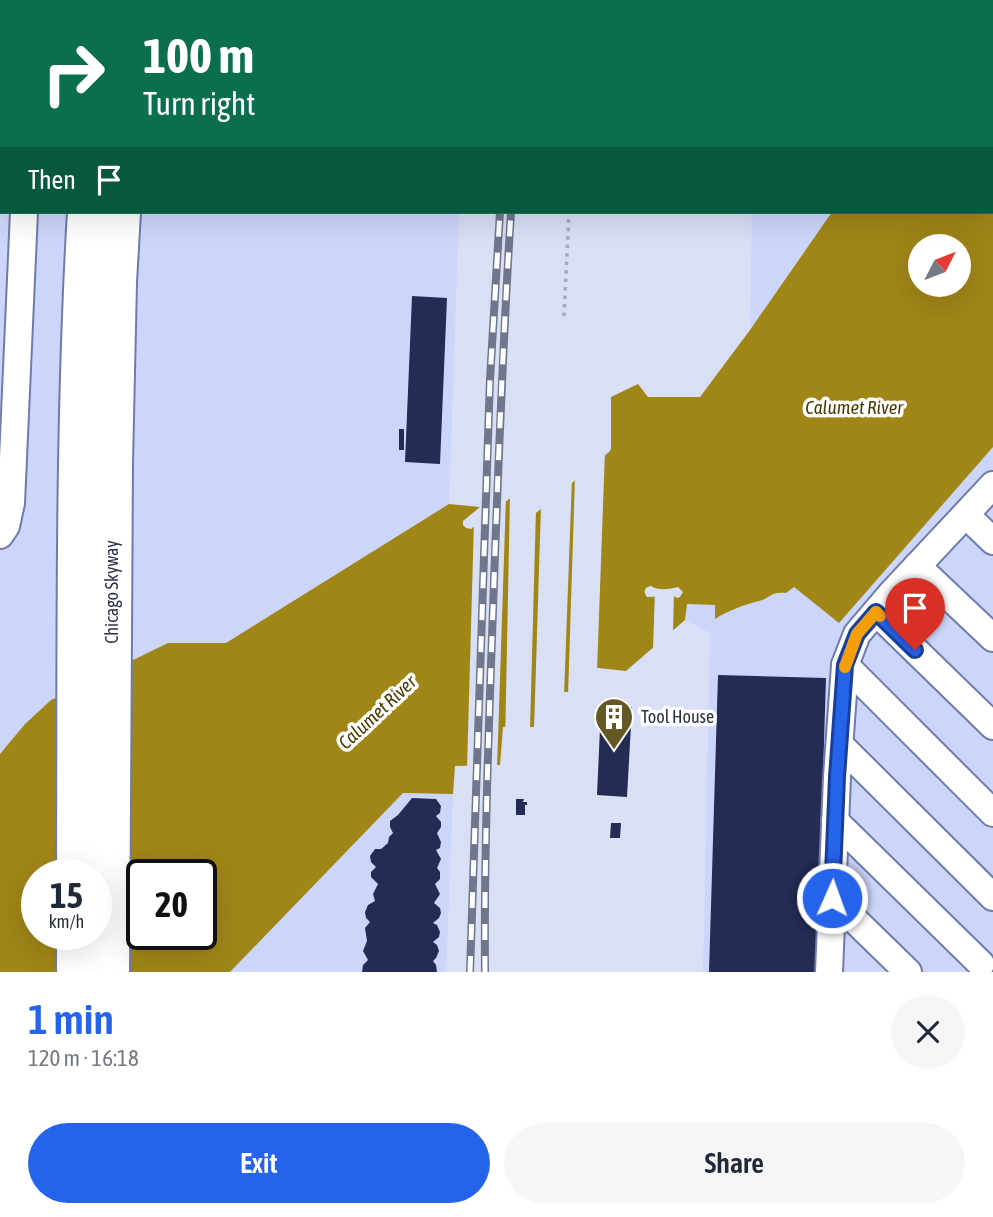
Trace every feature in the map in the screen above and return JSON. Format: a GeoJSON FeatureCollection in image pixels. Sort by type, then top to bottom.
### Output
{"type":"FeatureCollection","features":[{"type":"Feature","properties":{"kind":"highway","name":"Chicago Skyway"},"geometry":{"type":"LineString","coordinates":[[76,859],[78,463],[87,214]]}},
{"type":"Feature","properties":{"kind":"highway","name":"Chicago Skyway"},"geometry":{"type":"LineString","coordinates":[[110,972],[113,463],[121,214]]}},
{"type":"Feature","properties":{"kind":"highway"},"geometry":{"type":"LineString","coordinates":[[76,950],[76,972]]}},
{"type":"Feature","properties":{"kind":"lane"},"geometry":{"type":"LineString","coordinates":[[0,535],[6,526],[11,503],[24,214]]}},
{"type":"Feature","properties":{"kind":"lane"},"geometry":{"type":"LineString","coordinates":[[829,972],[845,665],[857,634],[993,485]]}},
{"type":"Feature","properties":{"kind":"lane"},"geometry":{"type":"LineString","coordinates":[[966,514],[993,541]]}},
{"type":"Feature","properties":{"kind":"lane"},"geometry":{"type":"LineString","coordinates":[[917,566],[993,638]]}},
{"type":"Feature","properties":{"kind":"lane"},"geometry":{"type":"LineString","coordinates":[[876,612],[993,726]]}},
{"type":"Feature","properties":{"kind":"lane"},"geometry":{"type":"LineString","coordinates":[[845,665],[993,813]]}},
{"type":"Feature","properties":{"kind":"lane"},"geometry":{"type":"LineString","coordinates":[[840,745],[993,897]]}},
{"type":"Feature","properties":{"kind":"lane"},"geometry":{"type":"LineString","coordinates":[[835,821],[982,963]]}},
{"type":"Feature","properties":{"kind":"lane"},"geometry":{"type":"LineString","coordinates":[[832,898],[908,972]]}},
{"type":"Feature","properties":{"kind":"path"},"geometry":{"type":"LineString","coordinates":[[564,316],[569,214]]}},
{"type":"Feature","properties":{"kind":"shaded area"},"geometry":{"type":"Polygon","coordinates":[[[0,214],[68,214],[59,464],[58,697],[25,724],[0,754],[0,214]]]}},
{"type":"Feature","properties":{"kind":"shaded area"},"geometry":{"type":"Polygon","coordinates":[[[139,214],[459,214],[449,504],[226,643],[168,643],[130,662],[135,283],[139,214]]]}},
{"type":"Feature","properties":{"kind":"shaded area"},"geometry":{"type":"Polygon","coordinates":[[[752,214],[831,214],[750,330],[752,214]]]}},
{"type":"Feature","properties":{"kind":"shaded area"},"geometry":{"type":"Polygon","coordinates":[[[993,447],[993,972],[703,972],[710,633],[685,620],[686,604],[716,604],[716,618],[728,610],[762,601],[776,592],[786,593],[794,586],[839,623],[993,447]]]}},
{"type":"Feature","properties":{"kind":"shaded area"},"geometry":{"type":"Polygon","coordinates":[[[403,793],[453,794],[446,972],[230,972],[403,793]]]}},
{"type":"Feature","properties":{"kind":"water","name":"Calumet River"},"geometry":{"type":"Polygon","coordinates":[[[831,214],[993,214],[993,447],[839,623],[794,587],[786,593],[774,594],[715,619],[715,605],[687,604],[685,620],[626,671],[571,665],[569,692],[537,692],[534,727],[503,727],[500,765],[455,766],[453,794],[403,793],[230,972],[0,972],[0,754],[25,724],[51,700],[168,643],[226,643],[449,504],[480,507],[463,521],[466,528],[471,529],[513,496],[532,513],[536,513],[609,452],[611,397],[638,384],[648,397],[700,397],[831,214]],[[647,587],[647,597],[677,598],[683,592],[678,587],[647,587]]]}},
{"type":"Feature","properties":{"kind":"pier"},"geometry":{"type":"Polygon","coordinates":[[[605,451],[597,671],[574,669],[573,693],[568,696],[575,476],[605,451]]]}},
{"type":"Feature","properties":{"kind":"pier"},"geometry":{"type":"Polygon","coordinates":[[[572,479],[564,696],[540,695],[538,727],[534,730],[541,505],[572,479]]]}},
{"type":"Feature","properties":{"kind":"pier"},"geometry":{"type":"Polygon","coordinates":[[[510,494],[534,499],[536,503],[533,508],[536,509],[530,730],[506,730],[505,745],[510,494]]]}},
{"type":"Feature","properties":{"kind":"pier"},"geometry":{"type":"Polygon","coordinates":[[[506,497],[497,769],[467,769],[474,521],[506,497]]]}},
{"type":"Feature","properties":{"kind":"pier"},"geometry":{"type":"Polygon","coordinates":[[[655,590],[674,591],[673,635],[653,649],[655,590]]]}},
{"type":"Feature","properties":{"kind":"building"},"geometry":{"type":"Polygon","coordinates":[[[412,296],[447,298],[440,464],[405,462],[412,296]]]}},
{"type":"Feature","properties":{"kind":"building"},"geometry":{"type":"Polygon","coordinates":[[[399,429],[404,429],[404,450],[399,450],[399,429]]]}},
{"type":"Feature","properties":{"kind":"building"},"geometry":{"type":"Polygon","coordinates":[[[718,675],[826,678],[817,972],[709,972],[718,675]]]}},
{"type":"Feature","properties":{"kind":"building","name":"Tool House"},"geometry":{"type":"Polygon","coordinates":[[[601,706],[632,707],[627,797],[597,795],[601,706]]]}},
{"type":"Feature","properties":{"kind":"building"},"geometry":{"type":"Polygon","coordinates":[[[412,798],[436,799],[441,806],[440,813],[436,816],[441,822],[437,833],[441,842],[440,848],[436,850],[441,859],[437,868],[440,879],[435,884],[440,894],[434,903],[441,913],[433,923],[440,932],[433,942],[439,951],[433,961],[437,972],[362,972],[363,965],[368,960],[363,951],[367,941],[365,928],[370,922],[365,912],[368,905],[375,901],[373,894],[378,884],[371,877],[371,872],[376,867],[370,856],[375,849],[381,849],[388,843],[393,833],[390,821],[412,798]]]}},
{"type":"Feature","properties":{"kind":"building"},"geometry":{"type":"Polygon","coordinates":[[[516,799],[524,799],[523,802],[527,802],[525,815],[516,815],[516,799]]]}},
{"type":"Feature","properties":{"kind":"building"},"geometry":{"type":"Polygon","coordinates":[[[611,823],[621,823],[620,838],[610,838],[611,823]]]}},
{"type":"Feature","properties":{"kind":"railway"},"geometry":{"type":"LineString","coordinates":[[470,972],[490,379],[500,214]]}},
{"type":"Feature","properties":{"kind":"railway"},"geometry":{"type":"LineString","coordinates":[[485,972],[491,679],[511,214]]}},
{"type":"Feature","properties":{"kind":"slow traffic"},"geometry":{"type":"LineString","coordinates":[[845,667],[857,634],[876,612],[880,616]]}},
{"type":"Feature","properties":{"kind":"place","name":"Tool House"},"geometry":{"type":"Point","coordinates":[614,751]}},
{"type":"Feature","properties":{"kind":"route"},"geometry":{"type":"LineString","coordinates":[[832,898],[845,665],[857,634],[876,612],[915,650]]}}]}
